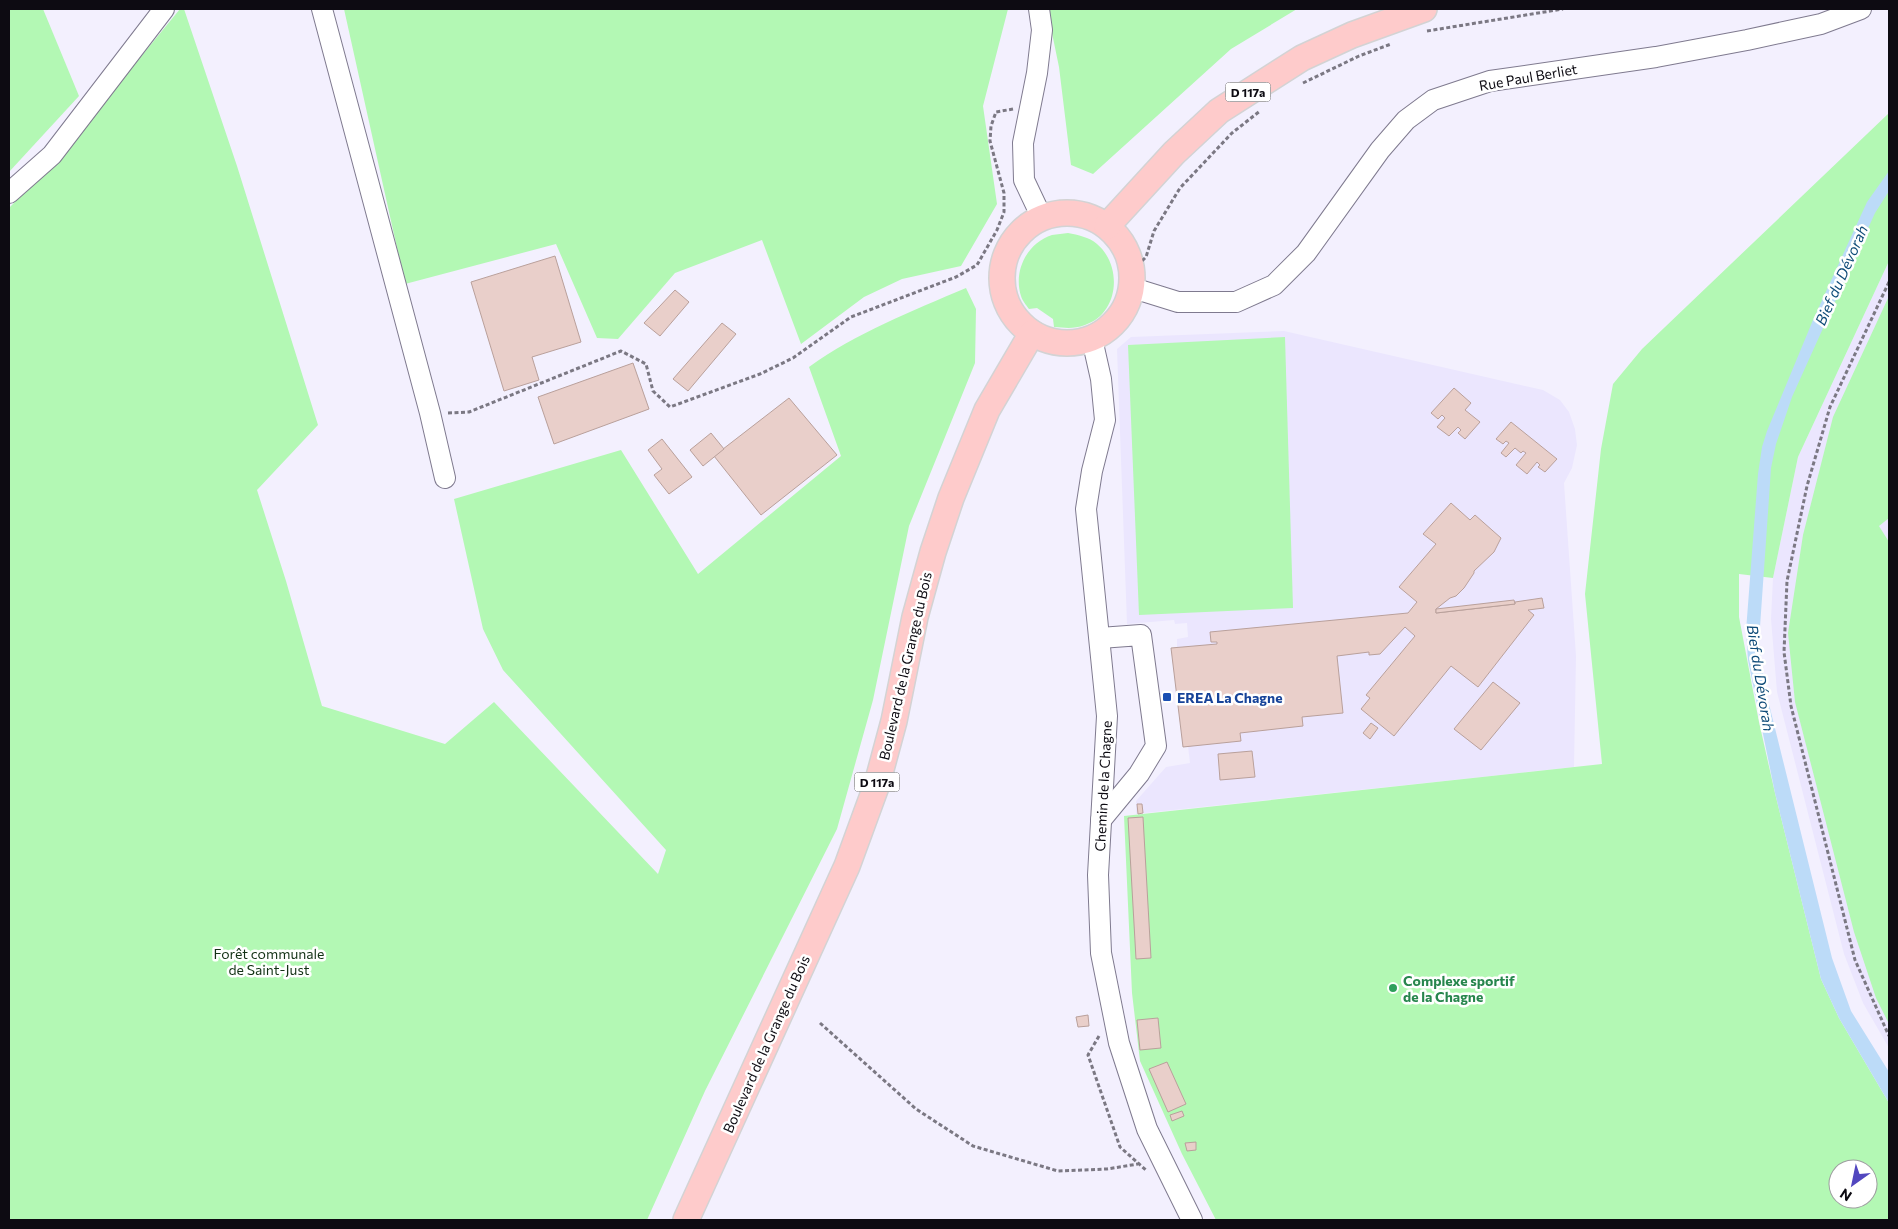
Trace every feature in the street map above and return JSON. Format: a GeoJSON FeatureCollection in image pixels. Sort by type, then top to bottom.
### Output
{"type":"FeatureCollection","features":[{"type":"Feature","properties":{"kind":"main road","name":"D 117a"},"geometry":{"type":"LineString","coordinates":[[1107,226],[1174,153],[1219,111],[1302,58],[1352,35],[1424,9]]}},
{"type":"Feature","properties":{"kind":"main road"},"geometry":{"type":"LineString","coordinates":[[1058,213],[1075,213],[1092,217],[1107,226],[1119,237],[1128,252],[1133,279],[1126,310],[1111,327],[1092,339],[1077,343],[1062,344],[1046,340],[1032,333],[1020,323],[1010,310],[1004,296],[1003,265],[1008,250],[1017,236],[1028,225],[1058,213]]}},
{"type":"Feature","properties":{"kind":"main road","name":"Boulevard de la Grange du Bois"},"geometry":{"type":"LineString","coordinates":[[686,1220],[847,866],[877,784],[894,721],[915,617],[933,552],[951,498],[987,410],[1032,333]]}},
{"type":"Feature","properties":{"kind":"street"},"geometry":{"type":"LineString","coordinates":[[9,193],[52,155],[164,9]]}},
{"type":"Feature","properties":{"kind":"street"},"geometry":{"type":"LineString","coordinates":[[322,9],[430,413],[445,478]]}},
{"type":"Feature","properties":{"kind":"street"},"geometry":{"type":"LineString","coordinates":[[1039,9],[1042,30],[1037,74],[1023,143],[1024,180],[1042,218]]}},
{"type":"Feature","properties":{"kind":"street","name":"Rue Paul Berliet"},"geometry":{"type":"LineString","coordinates":[[1133,279],[1178,302],[1236,302],[1274,285],[1306,253],[1387,142],[1406,120],[1434,100],[1490,82],[1656,57],[1747,40],[1821,24],[1861,9]]}},
{"type":"Feature","properties":{"kind":"street","name":"Chemin de la Chagne"},"geometry":{"type":"LineString","coordinates":[[1092,339],[1101,379],[1104,420],[1092,471],[1086,509],[1107,716],[1098,875],[1101,952],[1119,1043],[1147,1129],[1192,1220]]}},
{"type":"Feature","properties":{"kind":"street"},"geometry":{"type":"LineString","coordinates":[[1100,638],[1141,635],[1156,746],[1139,774],[1101,820]]}},
{"type":"Feature","properties":{"kind":"path"},"geometry":{"type":"LineString","coordinates":[[1420,33],[1563,9]]}},
{"type":"Feature","properties":{"kind":"path"},"geometry":{"type":"LineString","coordinates":[[1299,85],[1359,56],[1394,43]]}},
{"type":"Feature","properties":{"kind":"path"},"geometry":{"type":"LineString","coordinates":[[430,413],[469,412],[621,351],[646,364],[653,391],[670,407],[760,374],[793,358],[851,317],[956,277],[977,265],[997,230],[1004,212],[1004,193],[990,141],[991,126],[996,112],[1031,105]]}},
{"type":"Feature","properties":{"kind":"path"},"geometry":{"type":"LineString","coordinates":[[1133,279],[1146,257],[1154,231],[1180,188],[1232,133],[1267,105]]}},
{"type":"Feature","properties":{"kind":"path"},"geometry":{"type":"LineString","coordinates":[[1889,282],[1830,407],[1807,486],[1787,580],[1784,652],[1792,706],[1855,960],[1889,1036]]}},
{"type":"Feature","properties":{"kind":"path"},"geometry":{"type":"LineString","coordinates":[[1113,1015],[1088,1055],[1120,1147],[1150,1173]]}},
{"type":"Feature","properties":{"kind":"path"},"geometry":{"type":"LineString","coordinates":[[820,1023],[916,1109],[973,1146],[1058,1172],[1108,1169],[1138,1164]]}},
{"type":"Feature","properties":{"kind":"shaded area"},"geometry":{"type":"Polygon","coordinates":[[[1889,261],[1889,1048],[1863,1003],[1844,954],[1777,692],[1771,619],[1773,578],[1798,457],[1889,261]]]}},
{"type":"Feature","properties":{"kind":"shaded area"},"geometry":{"type":"Polygon","coordinates":[[[1284,331],[1543,390],[1560,400],[1569,412],[1575,429],[1577,445],[1572,468],[1564,483],[1576,656],[1574,767],[1136,814],[1136,801],[1166,767],[1190,763],[1188,746],[1183,747],[1171,648],[1177,647],[1177,639],[1188,637],[1187,623],[1175,624],[1174,620],[1127,624],[1117,349],[1131,337],[1284,331]]]}},
{"type":"Feature","properties":{"kind":"green space"},"geometry":{"type":"Polygon","coordinates":[[[9,9],[43,9],[79,96],[9,172],[9,9]]]}},
{"type":"Feature","properties":{"kind":"green space","name":"Forêt communale de Saint-Just"},"geometry":{"type":"Polygon","coordinates":[[[180,9],[184,9],[237,166],[318,425],[257,490],[286,581],[322,706],[445,744],[494,702],[658,874],[666,850],[503,670],[483,629],[454,499],[621,450],[698,574],[841,456],[809,367],[865,333],[966,288],[976,309],[975,363],[909,526],[873,700],[837,829],[705,1091],[647,1220],[9,1220],[9,208],[56,160],[180,9]]]}},
{"type":"Feature","properties":{"kind":"green space"},"geometry":{"type":"Polygon","coordinates":[[[344,9],[1008,9],[983,106],[997,204],[961,266],[902,279],[864,297],[801,344],[762,240],[675,273],[618,339],[597,338],[556,244],[405,284],[344,9]]]}},
{"type":"Feature","properties":{"kind":"green space"},"geometry":{"type":"Polygon","coordinates":[[[1047,9],[1297,9],[1231,49],[1093,174],[1071,165],[1059,67],[1047,9]]]}},
{"type":"Feature","properties":{"kind":"green space"},"geometry":{"type":"Polygon","coordinates":[[[1889,113],[1889,261],[1798,457],[1773,578],[1739,574],[1739,617],[1775,793],[1821,979],[1839,1018],[1889,1103],[1889,1220],[1216,1220],[1182,1154],[1140,1061],[1132,993],[1124,816],[1602,764],[1585,594],[1601,449],[1613,384],[1642,349],[1889,113]]]}},
{"type":"Feature","properties":{"kind":"green space"},"geometry":{"type":"Polygon","coordinates":[[[1068,233],[1090,240],[1097,244],[1105,253],[1111,264],[1114,276],[1114,289],[1105,311],[1096,319],[1077,327],[1054,327],[1053,319],[1037,308],[1029,309],[1025,304],[1019,287],[1019,277],[1024,259],[1035,244],[1052,235],[1068,233]]]}},
{"type":"Feature","properties":{"kind":"green space"},"geometry":{"type":"Polygon","coordinates":[[[1889,296],[1889,518],[1879,526],[1889,542],[1889,1024],[1876,998],[1854,932],[1795,702],[1788,633],[1803,535],[1833,417],[1889,296]]]}},
{"type":"Feature","properties":{"kind":"green space"},"geometry":{"type":"Polygon","coordinates":[[[1285,337],[1293,608],[1139,615],[1128,345],[1285,337]]]}},
{"type":"Feature","properties":{"kind":"water","name":"Bief du Dévorah"},"geometry":{"type":"Polygon","coordinates":[[[1889,171],[1889,191],[1875,213],[1792,397],[1776,444],[1771,468],[1759,641],[1765,688],[1832,958],[1851,1011],[1889,1072],[1889,1103],[1839,1018],[1821,979],[1775,793],[1748,660],[1746,631],[1758,474],[1762,447],[1813,320],[1867,202],[1889,171]]]}},
{"type":"Feature","properties":{"kind":"building"},"geometry":{"type":"Polygon","coordinates":[[[555,256],[581,342],[532,357],[539,380],[504,391],[471,282],[555,256]]]}},
{"type":"Feature","properties":{"kind":"building"},"geometry":{"type":"Polygon","coordinates":[[[675,290],[689,302],[660,336],[644,323],[675,290]]]}},
{"type":"Feature","properties":{"kind":"building"},"geometry":{"type":"Polygon","coordinates":[[[722,323],[736,334],[688,391],[673,379],[722,323]]]}},
{"type":"Feature","properties":{"kind":"building"},"geometry":{"type":"Polygon","coordinates":[[[633,363],[649,409],[554,444],[538,397],[633,363]]]}},
{"type":"Feature","properties":{"kind":"building"},"geometry":{"type":"Polygon","coordinates":[[[1454,388],[1471,403],[1465,410],[1480,422],[1465,439],[1458,433],[1461,430],[1458,427],[1449,436],[1437,427],[1445,418],[1442,415],[1438,419],[1431,413],[1454,388]]]}},
{"type":"Feature","properties":{"kind":"building"},"geometry":{"type":"Polygon","coordinates":[[[789,398],[837,455],[761,515],[714,456],[789,398]]]}},
{"type":"Feature","properties":{"kind":"building"},"geometry":{"type":"Polygon","coordinates":[[[1511,422],[1557,459],[1545,472],[1538,467],[1540,465],[1537,462],[1527,474],[1516,465],[1526,453],[1523,451],[1521,453],[1515,448],[1506,457],[1501,453],[1509,443],[1506,441],[1503,444],[1496,439],[1511,422]]]}},
{"type":"Feature","properties":{"kind":"building"},"geometry":{"type":"Polygon","coordinates":[[[711,433],[724,449],[703,466],[690,450],[711,433]]]}},
{"type":"Feature","properties":{"kind":"building"},"geometry":{"type":"Polygon","coordinates":[[[662,439],[692,477],[669,494],[654,475],[662,469],[648,450],[662,439]]]}},
{"type":"Feature","properties":{"kind":"building"},"geometry":{"type":"Polygon","coordinates":[[[1451,503],[1470,520],[1475,515],[1501,538],[1494,552],[1474,571],[1464,588],[1456,596],[1450,598],[1436,609],[1436,613],[1515,604],[1515,602],[1542,598],[1544,608],[1528,610],[1534,615],[1478,687],[1451,666],[1394,736],[1361,709],[1370,698],[1366,695],[1415,636],[1405,627],[1380,654],[1369,655],[1369,652],[1337,656],[1343,713],[1302,717],[1303,726],[1240,733],[1241,741],[1183,747],[1171,648],[1217,644],[1217,642],[1211,642],[1210,632],[1408,613],[1417,602],[1399,587],[1436,544],[1423,534],[1451,503]]]}},
{"type":"Feature","properties":{"kind":"building"},"geometry":{"type":"Polygon","coordinates":[[[1514,600],[1515,604],[1436,613],[1436,609],[1514,600]]]}},
{"type":"Feature","properties":{"kind":"building"},"geometry":{"type":"Polygon","coordinates":[[[1493,682],[1520,703],[1481,750],[1454,729],[1493,682]]]}},
{"type":"Feature","properties":{"kind":"building"},"geometry":{"type":"Polygon","coordinates":[[[1371,723],[1378,728],[1370,739],[1363,733],[1371,723]]]}},
{"type":"Feature","properties":{"kind":"building"},"geometry":{"type":"Polygon","coordinates":[[[1252,751],[1255,777],[1220,780],[1218,754],[1252,751]]]}},
{"type":"Feature","properties":{"kind":"building"},"geometry":{"type":"Polygon","coordinates":[[[1137,804],[1142,804],[1143,813],[1138,814],[1137,804]]]}},
{"type":"Feature","properties":{"kind":"building"},"geometry":{"type":"Polygon","coordinates":[[[1143,817],[1151,958],[1136,959],[1128,818],[1143,817]]]}},
{"type":"Feature","properties":{"kind":"building"},"geometry":{"type":"Polygon","coordinates":[[[1088,1015],[1089,1026],[1078,1027],[1076,1017],[1088,1015]]]}},
{"type":"Feature","properties":{"kind":"building"},"geometry":{"type":"Polygon","coordinates":[[[1158,1018],[1161,1048],[1140,1050],[1137,1020],[1158,1018]]]}},
{"type":"Feature","properties":{"kind":"building"},"geometry":{"type":"Polygon","coordinates":[[[1167,1062],[1186,1104],[1168,1112],[1149,1069],[1167,1062]]]}},
{"type":"Feature","properties":{"kind":"building"},"geometry":{"type":"Polygon","coordinates":[[[1182,1111],[1184,1116],[1172,1121],[1170,1115],[1182,1111]]]}},
{"type":"Feature","properties":{"kind":"building"},"geometry":{"type":"Polygon","coordinates":[[[1196,1142],[1196,1150],[1187,1151],[1185,1143],[1196,1142]]]}},
{"type":"Feature","properties":{"kind":"place","name":"EREA La Chagne"},"geometry":{"type":"Point","coordinates":[1167,697]}},
{"type":"Feature","properties":{"kind":"place","name":"Complexe sportif de la Chagne"},"geometry":{"type":"Point","coordinates":[1393,988]}}]}
